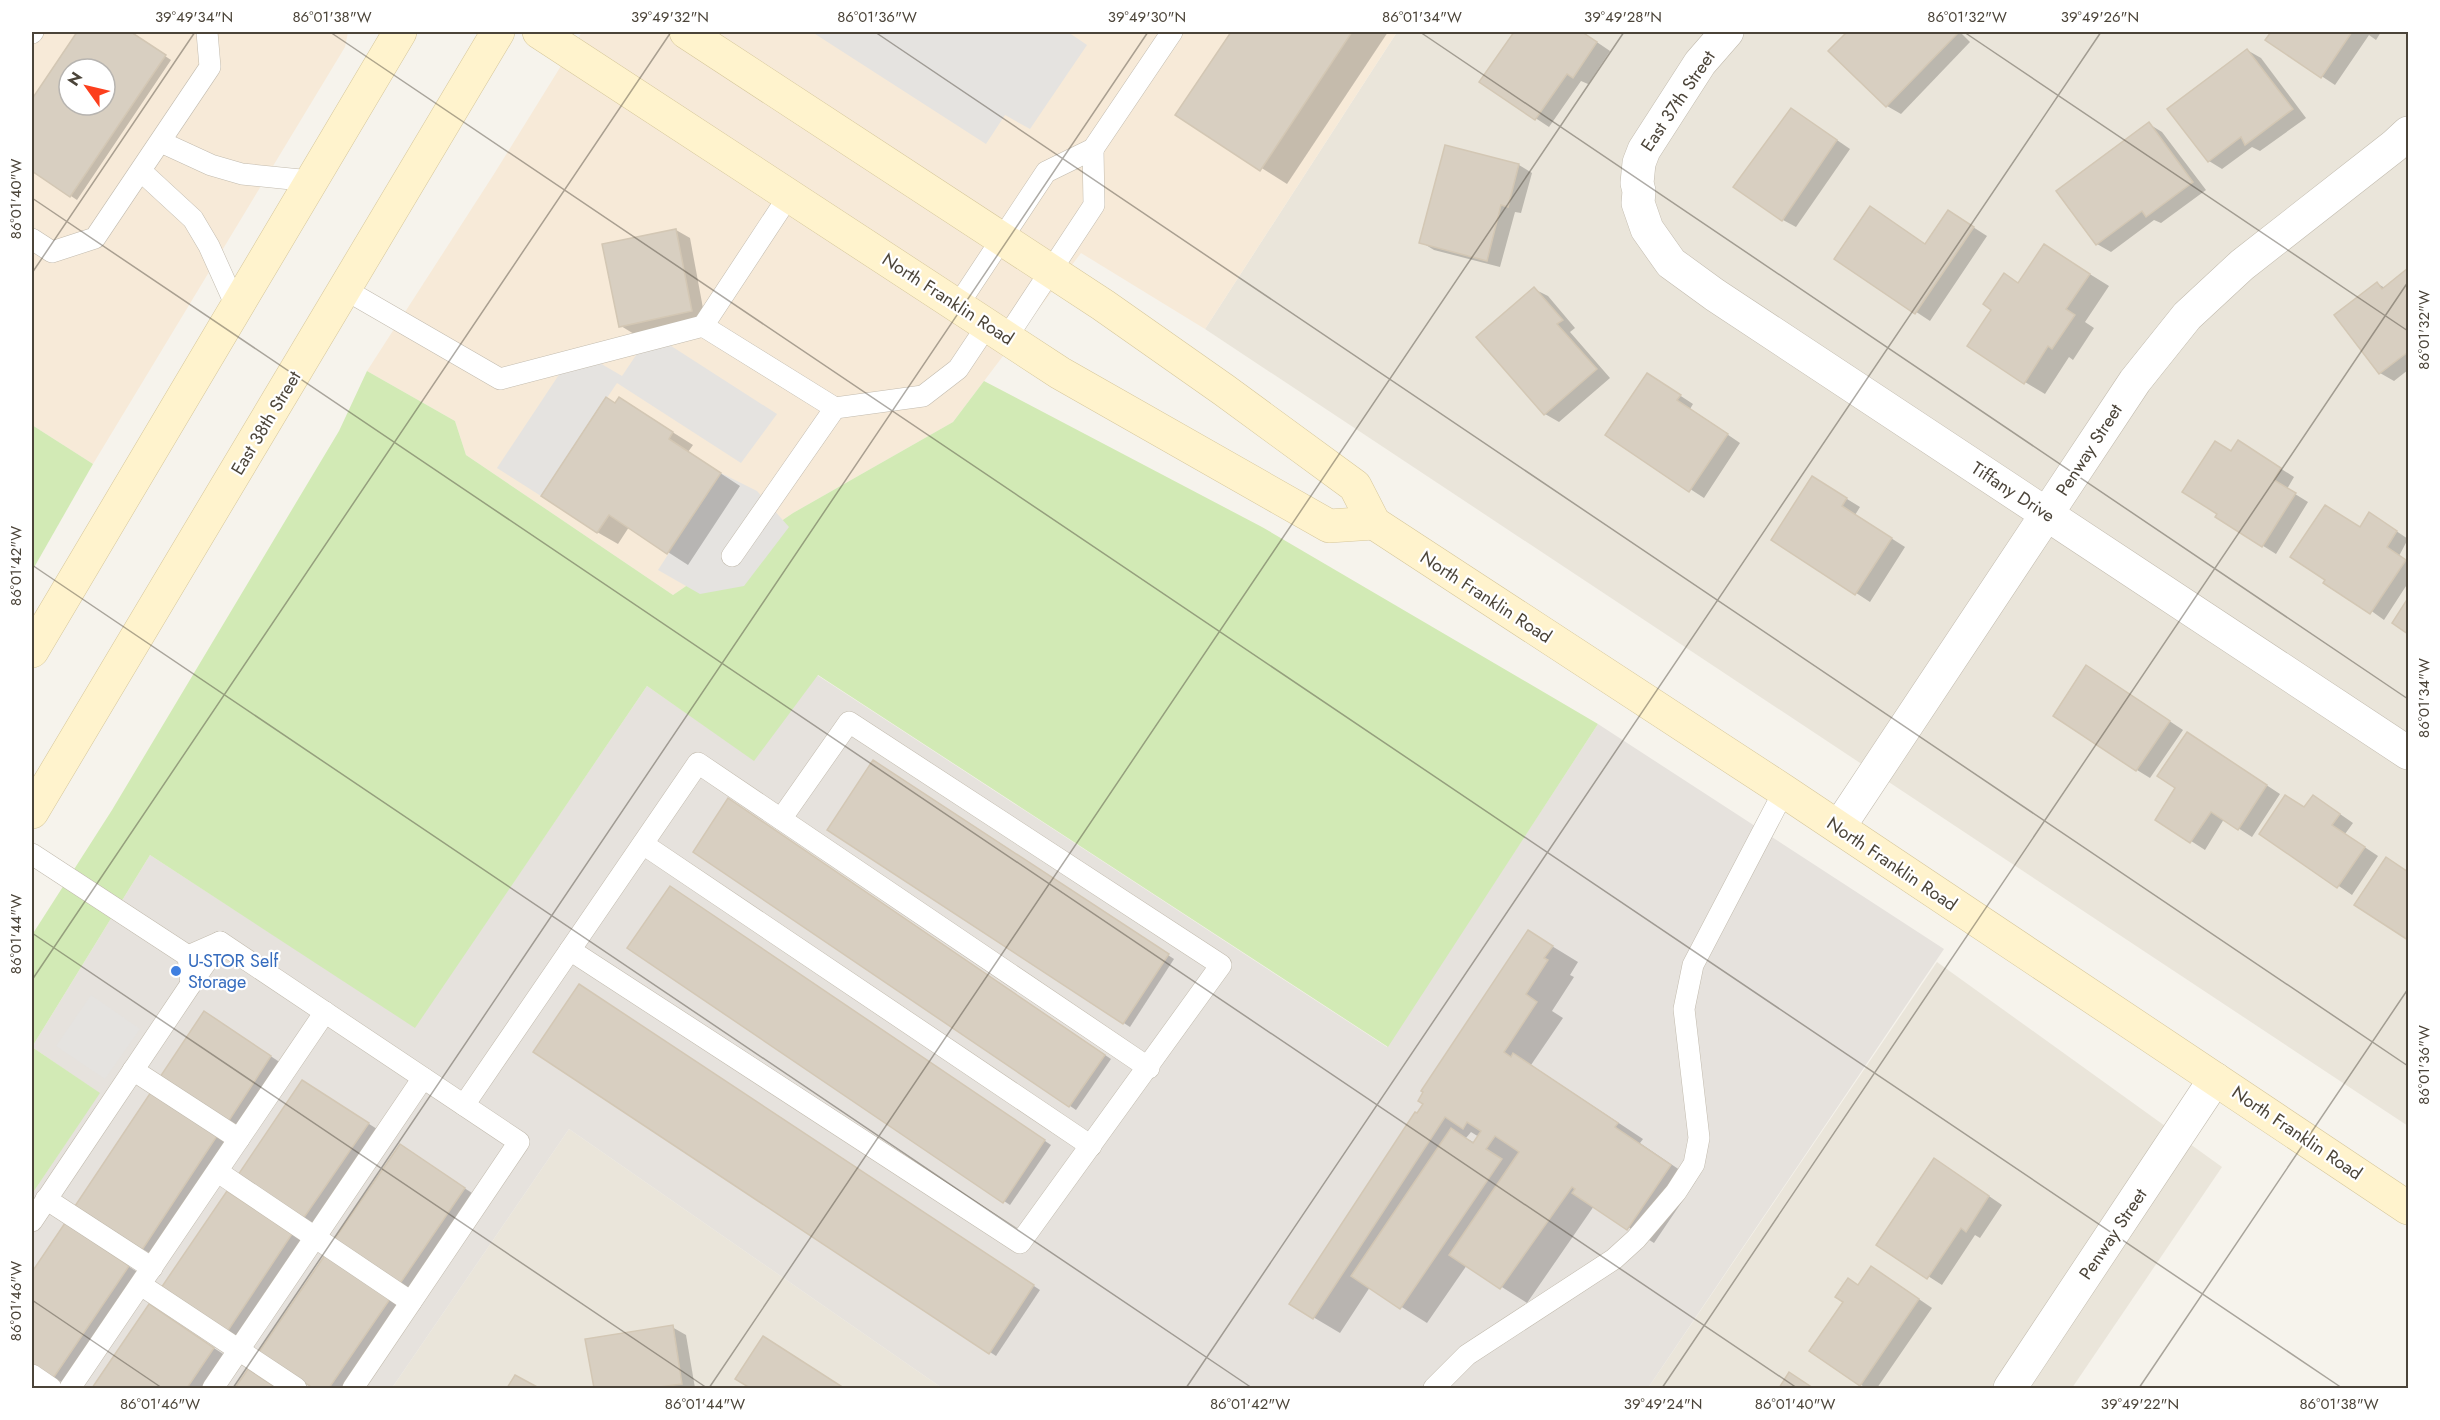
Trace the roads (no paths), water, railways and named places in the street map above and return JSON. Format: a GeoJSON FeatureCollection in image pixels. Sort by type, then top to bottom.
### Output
{"type":"FeatureCollection","features":[{"type":"Feature","properties":{"kind":"main road"},"geometry":{"type":"LineString","coordinates":[[32,651],[400,32]]}},
{"type":"Feature","properties":{"kind":"main road","name":"East 38th Street"},"geometry":{"type":"LineString","coordinates":[[32,812],[346,290],[498,32]]}},
{"type":"Feature","properties":{"kind":"main road","name":"North Franklin Road"},"geometry":{"type":"LineString","coordinates":[[539,32],[790,194],[1060,373],[1329,526],[1374,523]]}},
{"type":"Feature","properties":{"kind":"main road","name":"North Franklin Road"},"geometry":{"type":"LineString","coordinates":[[686,32],[1050,271],[1187,364],[1355,486],[1374,523],[1784,791],[2409,1208]]}},
{"type":"Feature","properties":{"kind":"street","name":"East 37th Street"},"geometry":{"type":"LineString","coordinates":[[1641,210],[1637,183],[1639,163],[1644,150],[1700,63],[1727,32]]}},
{"type":"Feature","properties":{"kind":"street","name":"Penway Street"},"geometry":{"type":"LineString","coordinates":[[1839,828],[2135,381],[2187,316],[2242,265],[2409,133]]}},
{"type":"Feature","properties":{"kind":"street","name":"Tiffany Drive"},"geometry":{"type":"LineString","coordinates":[[1641,210],[1654,242],[1676,267],[1715,295],[2409,753]]}},
{"type":"Feature","properties":{"kind":"street","name":"Penway Street"},"geometry":{"type":"LineString","coordinates":[[2010,1389],[2215,1080]]}},
{"type":"Feature","properties":{"kind":"lane"},"geometry":{"type":"LineString","coordinates":[[32,239],[52,252],[95,238],[142,172],[210,67],[207,32]]}},
{"type":"Feature","properties":{"kind":"lane"},"geometry":{"type":"LineString","coordinates":[[958,305],[1046,172],[1093,149],[1172,32]]}},
{"type":"Feature","properties":{"kind":"lane"},"geometry":{"type":"LineString","coordinates":[[161,142],[211,165],[242,174],[311,181]]}},
{"type":"Feature","properties":{"kind":"lane"},"geometry":{"type":"LineString","coordinates":[[703,326],[835,408],[923,396],[958,369],[997,331],[1050,271],[1094,205],[1093,149]]}},
{"type":"Feature","properties":{"kind":"lane"},"geometry":{"type":"LineString","coordinates":[[142,172],[193,219],[209,246],[236,306]]}},
{"type":"Feature","properties":{"kind":"lane"},"geometry":{"type":"LineString","coordinates":[[346,290],[500,378],[703,326],[790,194]]}},
{"type":"Feature","properties":{"kind":"lane"},"geometry":{"type":"LineString","coordinates":[[732,556],[835,408]]}},
{"type":"Feature","properties":{"kind":"lane"},"geometry":{"type":"LineString","coordinates":[[570,950],[1020,1243],[1221,966],[849,722],[782,819]]}},
{"type":"Feature","properties":{"kind":"lane"},"geometry":{"type":"LineString","coordinates":[[464,1105],[698,763],[1149,1068]]}},
{"type":"Feature","properties":{"kind":"lane"},"geometry":{"type":"LineString","coordinates":[[1434,1389],[1467,1355],[1614,1259],[1636,1239],[1676,1192],[1691,1168],[1699,1137],[1684,1009],[1693,965],[1784,791]]}},
{"type":"Feature","properties":{"kind":"lane"},"geometry":{"type":"LineString","coordinates":[[642,844],[1091,1146]]}},
{"type":"Feature","properties":{"kind":"lane"},"geometry":{"type":"LineString","coordinates":[[32,854],[188,956]]}},
{"type":"Feature","properties":{"kind":"lane"},"geometry":{"type":"LineString","coordinates":[[188,956],[220,942]]}},
{"type":"Feature","properties":{"kind":"lane"},"geometry":{"type":"LineString","coordinates":[[32,1221],[220,942]]}},
{"type":"Feature","properties":{"kind":"lane"},"geometry":{"type":"LineString","coordinates":[[220,942],[519,1142],[353,1389]]}},
{"type":"Feature","properties":{"kind":"lane"},"geometry":{"type":"LineString","coordinates":[[188,956],[191,984]]}},
{"type":"Feature","properties":{"kind":"lane"},"geometry":{"type":"LineString","coordinates":[[70,1389],[325,1012]]}},
{"type":"Feature","properties":{"kind":"lane"},"geometry":{"type":"LineString","coordinates":[[133,1070],[239,1139]]}},
{"type":"Feature","properties":{"kind":"lane"},"geometry":{"type":"LineString","coordinates":[[213,1389],[423,1078]]}},
{"type":"Feature","properties":{"kind":"lane"},"geometry":{"type":"LineString","coordinates":[[218,1172],[411,1302]]}},
{"type":"Feature","properties":{"kind":"lane"},"geometry":{"type":"LineString","coordinates":[[46,1199],[239,1350],[296,1389]]}},
{"type":"Feature","properties":{"kind":"lane"},"geometry":{"type":"LineString","coordinates":[[32,1375],[51,1389]]}},
{"type":"Feature","properties":{"kind":"place","name":"U-STOR Self Storage"},"geometry":{"type":"Point","coordinates":[176,971]}}]}
